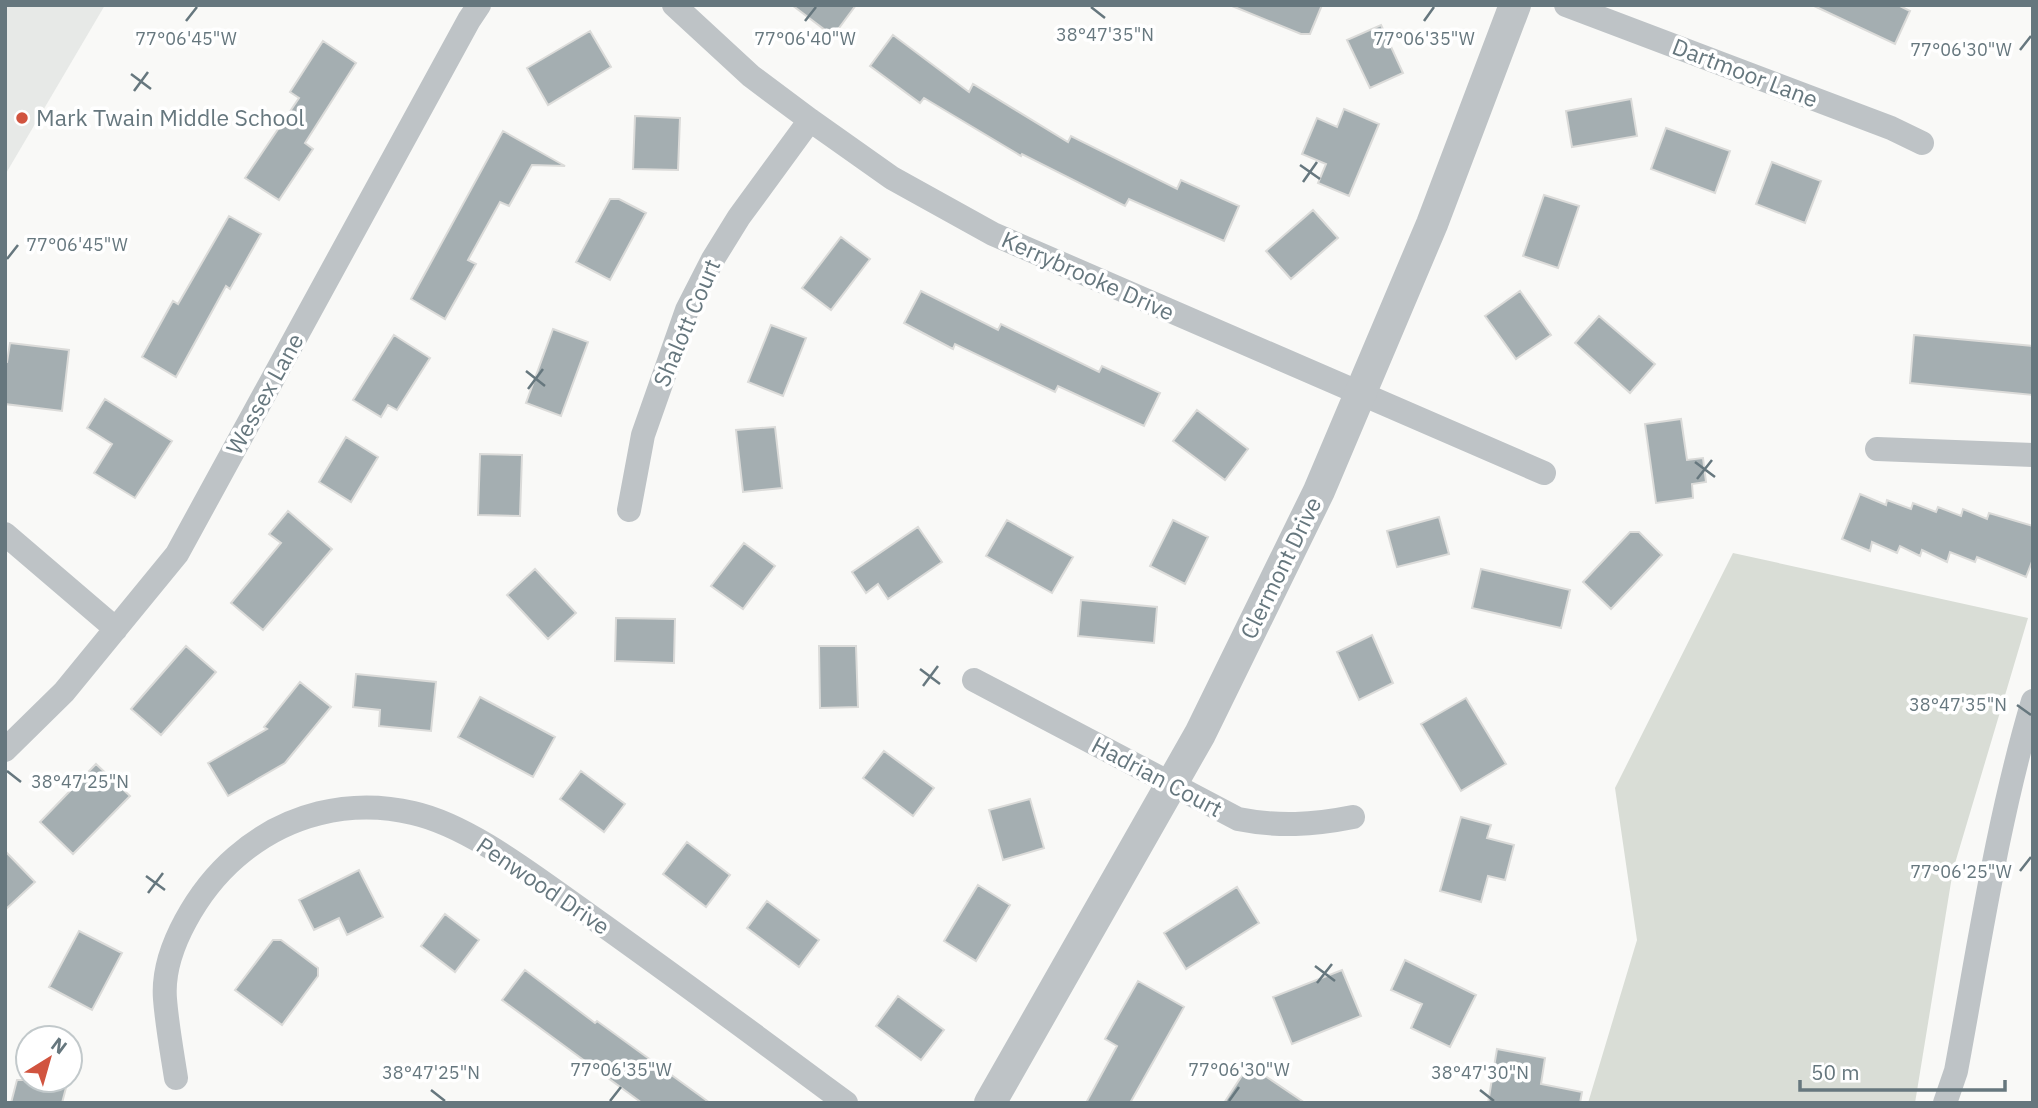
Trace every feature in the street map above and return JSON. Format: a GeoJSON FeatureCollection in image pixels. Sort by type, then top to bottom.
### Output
{"type":"FeatureCollection","features":[{"type":"Feature","properties":{"kind":"street","name":"Wessex Lane"},"geometry":{"type":"LineString","coordinates":[[5,750],[64,692],[177,554],[479,5]]}},
{"type":"Feature","properties":{"kind":"street","name":"Kerrybrooke Drive"},"geometry":{"type":"LineString","coordinates":[[674,5],[751,76],[810,120],[892,178],[993,234],[1545,474]]}},
{"type":"Feature","properties":{"kind":"street","name":"Clermont Drive"},"geometry":{"type":"LineString","coordinates":[[990,1103],[1206,722],[1320,491],[1432,225],[1515,5]]}},
{"type":"Feature","properties":{"kind":"street","name":"Dartmoor Lane"},"geometry":{"type":"LineString","coordinates":[[1566,5],[1891,128],[1922,143]]}},
{"type":"Feature","properties":{"kind":"street","name":"Shalott Court"},"geometry":{"type":"LineString","coordinates":[[629,510],[647,424],[687,310],[713,259],[739,217],[810,120]]}},
{"type":"Feature","properties":{"kind":"street"},"geometry":{"type":"LineString","coordinates":[[1877,449],[2033,455]]}},
{"type":"Feature","properties":{"kind":"street"},"geometry":{"type":"LineString","coordinates":[[5,534],[116,629]]}},
{"type":"Feature","properties":{"kind":"street","name":"Hadrian Court"},"geometry":{"type":"LineString","coordinates":[[974,680],[1238,819],[1266,825],[1316,824],[1353,817]]}},
{"type":"Feature","properties":{"kind":"street"},"geometry":{"type":"LineString","coordinates":[[1945,1103],[1956,1071],[2002,821],[2033,701]]}},
{"type":"Feature","properties":{"kind":"street","name":"Penwood Drive"},"geometry":{"type":"LineString","coordinates":[[176,1078],[164,997],[173,953],[194,905],[227,864],[270,832],[292,821],[320,813],[368,807],[392,808],[434,819],[495,850],[670,973],[846,1103]]}},
{"type":"Feature","properties":{"kind":"shaded area","name":"Mark Twain Middle School"},"geometry":{"type":"Polygon","coordinates":[[[5,5],[105,5],[5,175],[5,5]]]}},
{"type":"Feature","properties":{"kind":"shaded area"},"geometry":{"type":"Polygon","coordinates":[[[1733,553],[2028,618],[1953,870],[1915,1103],[1588,1103],[1637,940],[1615,788],[1733,553]]]}},
{"type":"Feature","properties":{"kind":"building"},"geometry":{"type":"Polygon","coordinates":[[[792,5],[856,5],[833,36],[792,5]]]}},
{"type":"Feature","properties":{"kind":"building"},"geometry":{"type":"Polygon","coordinates":[[[1322,5],[1310,34],[1301,34],[1232,6],[1322,5]]]}},
{"type":"Feature","properties":{"kind":"building"},"geometry":{"type":"Polygon","coordinates":[[[1812,5],[1898,5],[1910,11],[1895,44],[1812,5]]]}},
{"type":"Feature","properties":{"kind":"building"},"geometry":{"type":"Polygon","coordinates":[[[1381,25],[1403,73],[1370,88],[1347,40],[1381,25]]]}},
{"type":"Feature","properties":{"kind":"building"},"geometry":{"type":"Polygon","coordinates":[[[590,31],[611,67],[548,105],[527,68],[590,31]]]}},
{"type":"Feature","properties":{"kind":"building"},"geometry":{"type":"Polygon","coordinates":[[[893,35],[969,92],[973,84],[1068,142],[1071,136],[1177,189],[1181,180],[1239,206],[1224,241],[1129,199],[1125,206],[1022,154],[1021,156],[924,98],[920,103],[870,66],[893,35]]]}},
{"type":"Feature","properties":{"kind":"building"},"geometry":{"type":"Polygon","coordinates":[[[323,41],[356,63],[305,143],[313,149],[279,200],[245,178],[299,98],[290,92],[323,41]]]}},
{"type":"Feature","properties":{"kind":"building"},"geometry":{"type":"Polygon","coordinates":[[[1631,99],[1637,136],[1572,147],[1566,111],[1631,99]]]}},
{"type":"Feature","properties":{"kind":"building"},"geometry":{"type":"Polygon","coordinates":[[[1344,109],[1379,124],[1349,196],[1318,183],[1326,164],[1302,154],[1317,118],[1337,127],[1344,109]]]}},
{"type":"Feature","properties":{"kind":"building"},"geometry":{"type":"Polygon","coordinates":[[[635,116],[680,118],[678,170],[633,169],[635,116]]]}},
{"type":"Feature","properties":{"kind":"building"},"geometry":{"type":"Polygon","coordinates":[[[1666,128],[1730,151],[1715,193],[1651,169],[1666,128]]]}},
{"type":"Feature","properties":{"kind":"building"},"geometry":{"type":"Polygon","coordinates":[[[503,131],[565,166],[532,165],[509,206],[500,202],[468,260],[476,264],[445,319],[411,299],[503,131]]]}},
{"type":"Feature","properties":{"kind":"building"},"geometry":{"type":"Polygon","coordinates":[[[1772,162],[1821,181],[1805,223],[1756,204],[1772,162]]]}},
{"type":"Feature","properties":{"kind":"building"},"geometry":{"type":"Polygon","coordinates":[[[1544,195],[1579,206],[1558,268],[1523,256],[1544,195]]]}},
{"type":"Feature","properties":{"kind":"building"},"geometry":{"type":"Polygon","coordinates":[[[610,199],[619,199],[646,213],[610,280],[576,262],[610,199]]]}},
{"type":"Feature","properties":{"kind":"building"},"geometry":{"type":"Polygon","coordinates":[[[1313,210],[1338,238],[1291,279],[1266,251],[1313,210]]]}},
{"type":"Feature","properties":{"kind":"building"},"geometry":{"type":"Polygon","coordinates":[[[229,216],[261,234],[230,289],[226,286],[176,377],[142,357],[173,301],[178,304],[229,216]]]}},
{"type":"Feature","properties":{"kind":"building"},"geometry":{"type":"Polygon","coordinates":[[[841,237],[870,259],[831,310],[802,288],[841,237]]]}},
{"type":"Feature","properties":{"kind":"building"},"geometry":{"type":"Polygon","coordinates":[[[921,291],[998,330],[1001,324],[1099,372],[1102,366],[1160,393],[1144,426],[1058,386],[1055,392],[955,344],[953,349],[904,323],[921,291]]]}},
{"type":"Feature","properties":{"kind":"building"},"geometry":{"type":"Polygon","coordinates":[[[1520,291],[1551,335],[1516,359],[1485,316],[1520,291]]]}},
{"type":"Feature","properties":{"kind":"building"},"geometry":{"type":"Polygon","coordinates":[[[1599,316],[1655,364],[1630,393],[1575,343],[1599,316]]]}},
{"type":"Feature","properties":{"kind":"building"},"geometry":{"type":"Polygon","coordinates":[[[771,325],[806,338],[783,396],[748,382],[771,325]]]}},
{"type":"Feature","properties":{"kind":"building"},"geometry":{"type":"Polygon","coordinates":[[[553,329],[588,342],[561,416],[526,403],[553,329]]]}},
{"type":"Feature","properties":{"kind":"building"},"geometry":{"type":"Polygon","coordinates":[[[394,335],[430,358],[397,410],[388,405],[381,417],[353,400],[394,335]]]}},
{"type":"Feature","properties":{"kind":"building"},"geometry":{"type":"Polygon","coordinates":[[[1914,335],[2033,346],[2033,395],[1910,383],[1914,335]]]}},
{"type":"Feature","properties":{"kind":"building"},"geometry":{"type":"Polygon","coordinates":[[[10,343],[69,350],[62,411],[5,404],[5,362],[10,343]]]}},
{"type":"Feature","properties":{"kind":"building"},"geometry":{"type":"Polygon","coordinates":[[[105,399],[172,441],[135,498],[94,473],[112,444],[87,428],[105,399]]]}},
{"type":"Feature","properties":{"kind":"building"},"geometry":{"type":"Polygon","coordinates":[[[1197,410],[1248,449],[1225,480],[1173,441],[1197,410]]]}},
{"type":"Feature","properties":{"kind":"building"},"geometry":{"type":"Polygon","coordinates":[[[1681,419],[1687,460],[1703,458],[1706,482],[1692,484],[1693,498],[1656,503],[1645,424],[1681,419]]]}},
{"type":"Feature","properties":{"kind":"building"},"geometry":{"type":"Polygon","coordinates":[[[775,427],[782,488],[743,492],[736,430],[775,427]]]}},
{"type":"Feature","properties":{"kind":"building"},"geometry":{"type":"Polygon","coordinates":[[[346,437],[378,457],[351,502],[319,482],[346,437]]]}},
{"type":"Feature","properties":{"kind":"building"},"geometry":{"type":"Polygon","coordinates":[[[480,454],[522,455],[520,516],[478,515],[480,454]]]}},
{"type":"Feature","properties":{"kind":"building"},"geometry":{"type":"Polygon","coordinates":[[[1860,494],[1886,505],[1887,500],[1911,509],[1913,503],[1936,512],[1938,507],[1961,516],[1963,509],[1987,519],[1989,513],[2033,526],[2033,559],[2026,577],[1977,557],[1975,562],[1950,552],[1947,562],[1922,550],[1920,556],[1900,546],[1897,553],[1872,542],[1870,551],[1842,539],[1860,494]]]}},
{"type":"Feature","properties":{"kind":"building"},"geometry":{"type":"Polygon","coordinates":[[[288,511],[332,549],[263,630],[231,603],[281,543],[269,534],[288,511]]]}},
{"type":"Feature","properties":{"kind":"building"},"geometry":{"type":"Polygon","coordinates":[[[1439,517],[1449,554],[1397,567],[1387,531],[1439,517]]]}},
{"type":"Feature","properties":{"kind":"building"},"geometry":{"type":"Polygon","coordinates":[[[1007,520],[1073,557],[1052,593],[986,556],[1007,520]]]}},
{"type":"Feature","properties":{"kind":"building"},"geometry":{"type":"Polygon","coordinates":[[[1173,520],[1208,537],[1185,584],[1150,566],[1173,520]]]}},
{"type":"Feature","properties":{"kind":"building"},"geometry":{"type":"Polygon","coordinates":[[[918,527],[942,562],[888,599],[878,584],[866,593],[852,572],[918,527]]]}},
{"type":"Feature","properties":{"kind":"building"},"geometry":{"type":"Polygon","coordinates":[[[1630,532],[1639,532],[1662,555],[1611,609],[1583,582],[1630,532]]]}},
{"type":"Feature","properties":{"kind":"building"},"geometry":{"type":"Polygon","coordinates":[[[744,543],[775,566],[743,609],[711,586],[744,543]]]}},
{"type":"Feature","properties":{"kind":"building"},"geometry":{"type":"Polygon","coordinates":[[[535,569],[576,613],[548,639],[507,595],[535,569]]]}},
{"type":"Feature","properties":{"kind":"building"},"geometry":{"type":"Polygon","coordinates":[[[1481,569],[1570,590],[1561,628],[1472,608],[1481,569]]]}},
{"type":"Feature","properties":{"kind":"building"},"geometry":{"type":"Polygon","coordinates":[[[1081,600],[1157,607],[1154,643],[1078,636],[1081,600]]]}},
{"type":"Feature","properties":{"kind":"building"},"geometry":{"type":"Polygon","coordinates":[[[616,618],[675,619],[674,663],[615,661],[616,618]]]}},
{"type":"Feature","properties":{"kind":"building"},"geometry":{"type":"Polygon","coordinates":[[[1372,635],[1393,683],[1359,700],[1337,652],[1372,635]]]}},
{"type":"Feature","properties":{"kind":"building"},"geometry":{"type":"Polygon","coordinates":[[[186,646],[216,672],[161,735],[131,709],[186,646]]]}},
{"type":"Feature","properties":{"kind":"building"},"geometry":{"type":"Polygon","coordinates":[[[819,646],[856,646],[858,707],[820,708],[819,646]]]}},
{"type":"Feature","properties":{"kind":"building"},"geometry":{"type":"Polygon","coordinates":[[[356,674],[436,682],[431,731],[379,726],[380,710],[353,707],[356,674]]]}},
{"type":"Feature","properties":{"kind":"building"},"geometry":{"type":"Polygon","coordinates":[[[300,682],[331,707],[285,763],[228,796],[208,763],[267,729],[264,727],[300,682]]]}},
{"type":"Feature","properties":{"kind":"building"},"geometry":{"type":"Polygon","coordinates":[[[480,697],[555,737],[533,777],[458,737],[480,697]]]}},
{"type":"Feature","properties":{"kind":"building"},"geometry":{"type":"Polygon","coordinates":[[[1466,698],[1506,764],[1461,791],[1421,724],[1466,698]]]}},
{"type":"Feature","properties":{"kind":"building"},"geometry":{"type":"Polygon","coordinates":[[[884,751],[934,788],[913,816],[863,778],[884,751]]]}},
{"type":"Feature","properties":{"kind":"building"},"geometry":{"type":"Polygon","coordinates":[[[96,764],[130,796],[73,854],[40,822],[96,764]]]}},
{"type":"Feature","properties":{"kind":"building"},"geometry":{"type":"Polygon","coordinates":[[[581,771],[625,804],[604,832],[560,799],[581,771]]]}},
{"type":"Feature","properties":{"kind":"building"},"geometry":{"type":"Polygon","coordinates":[[[1030,799],[1044,848],[1003,860],[989,810],[1030,799]]]}},
{"type":"Feature","properties":{"kind":"building"},"geometry":{"type":"Polygon","coordinates":[[[1461,817],[1491,825],[1487,838],[1514,845],[1505,880],[1488,876],[1481,902],[1440,891],[1461,817]]]}},
{"type":"Feature","properties":{"kind":"building"},"geometry":{"type":"Polygon","coordinates":[[[687,842],[730,875],[706,907],[663,874],[687,842]]]}},
{"type":"Feature","properties":{"kind":"building"},"geometry":{"type":"Polygon","coordinates":[[[5,851],[35,882],[5,910],[5,851]]]}},
{"type":"Feature","properties":{"kind":"building"},"geometry":{"type":"Polygon","coordinates":[[[359,870],[383,917],[347,935],[339,918],[314,930],[299,900],[359,870]]]}},
{"type":"Feature","properties":{"kind":"building"},"geometry":{"type":"Polygon","coordinates":[[[978,885],[1010,905],[976,961],[944,941],[978,885]]]}},
{"type":"Feature","properties":{"kind":"building"},"geometry":{"type":"Polygon","coordinates":[[[1237,887],[1259,923],[1186,969],[1164,933],[1237,887]]]}},
{"type":"Feature","properties":{"kind":"building"},"geometry":{"type":"Polygon","coordinates":[[[767,901],[819,940],[799,967],[747,928],[767,901]]]}},
{"type":"Feature","properties":{"kind":"building"},"geometry":{"type":"Polygon","coordinates":[[[445,914],[479,940],[455,972],[421,946],[445,914]]]}},
{"type":"Feature","properties":{"kind":"building"},"geometry":{"type":"Polygon","coordinates":[[[79,931],[122,953],[92,1010],[49,987],[79,931]]]}},
{"type":"Feature","properties":{"kind":"building"},"geometry":{"type":"Polygon","coordinates":[[[273,940],[281,940],[318,968],[318,976],[282,1025],[235,990],[273,940]]]}},
{"type":"Feature","properties":{"kind":"building"},"geometry":{"type":"Polygon","coordinates":[[[1405,960],[1476,995],[1450,1047],[1411,1028],[1422,1004],[1391,990],[1405,960]]]}},
{"type":"Feature","properties":{"kind":"building"},"geometry":{"type":"Polygon","coordinates":[[[525,970],[595,1023],[597,1021],[710,1103],[642,1103],[502,1000],[525,970]]]}},
{"type":"Feature","properties":{"kind":"building"},"geometry":{"type":"Polygon","coordinates":[[[1342,970],[1361,1016],[1292,1044],[1273,997],[1342,970]]]}},
{"type":"Feature","properties":{"kind":"building"},"geometry":{"type":"Polygon","coordinates":[[[1138,981],[1184,1007],[1130,1103],[1086,1103],[1117,1046],[1105,1039],[1138,981]]]}},
{"type":"Feature","properties":{"kind":"building"},"geometry":{"type":"Polygon","coordinates":[[[898,996],[944,1030],[921,1060],[876,1026],[898,996]]]}},
{"type":"Feature","properties":{"kind":"building"},"geometry":{"type":"Polygon","coordinates":[[[1497,1049],[1545,1058],[1541,1084],[1582,1092],[1580,1103],[1488,1103],[1497,1049]]]}},
{"type":"Feature","properties":{"kind":"building"},"geometry":{"type":"Polygon","coordinates":[[[1249,1065],[1305,1103],[1224,1103],[1249,1065]]]}},
{"type":"Feature","properties":{"kind":"building"},"geometry":{"type":"Polygon","coordinates":[[[14,1092],[14,1094],[64,1094],[62,1103],[11,1103],[14,1092]]]}},
{"type":"Feature","properties":{"kind":"place","name":"Mark Twain Middle School"},"geometry":{"type":"Point","coordinates":[22,118]}}]}
